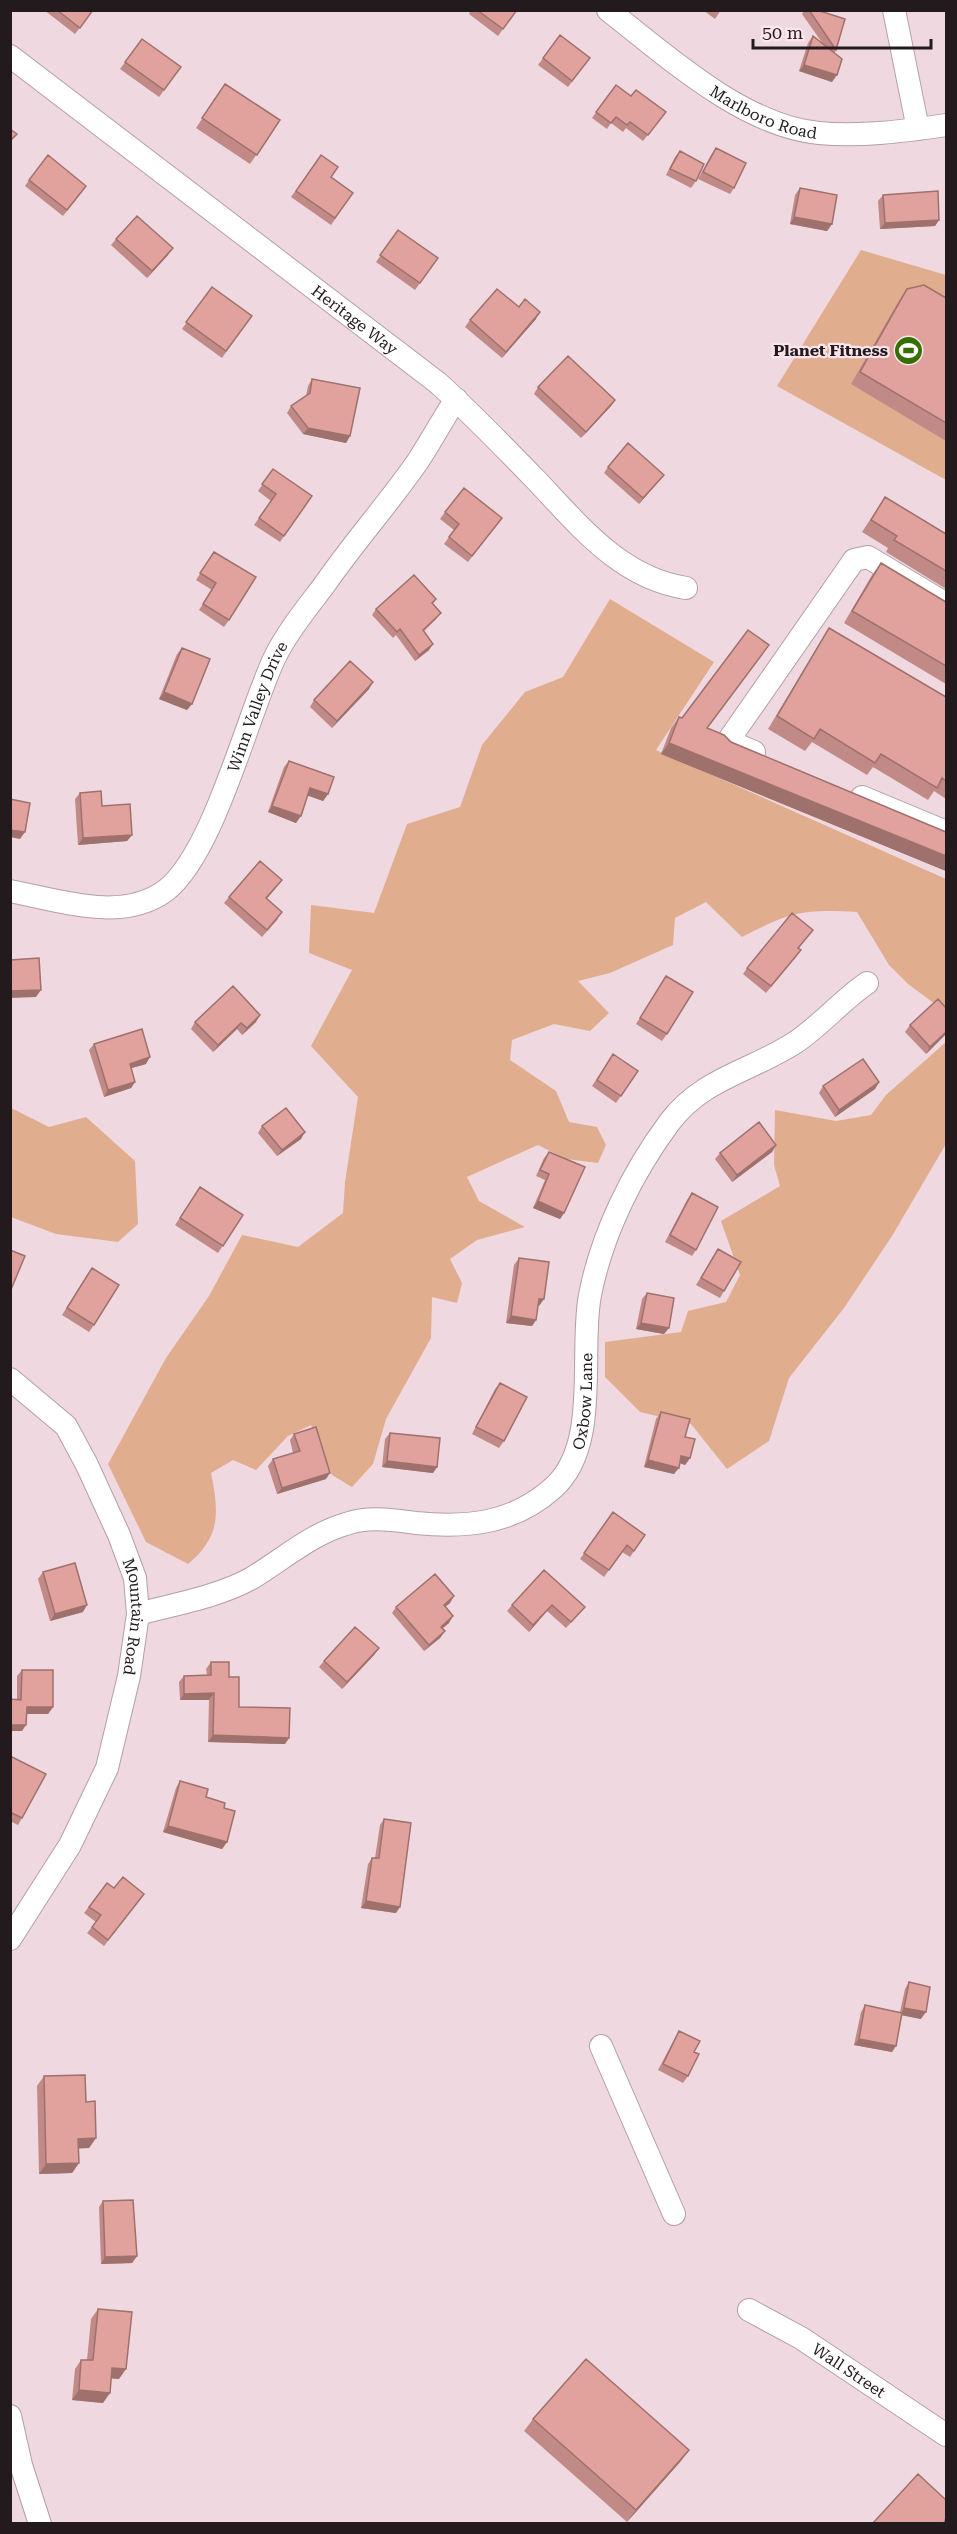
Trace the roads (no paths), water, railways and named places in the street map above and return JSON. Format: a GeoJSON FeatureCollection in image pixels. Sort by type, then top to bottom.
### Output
{"type":"FeatureCollection","features":[{"type":"Feature","properties":{"kind":"street","name":"Marlboro Road"},"geometry":{"type":"LineString","coordinates":[[608,10],[717,91],[750,111],[779,124],[832,134],[946,125]]}},
{"type":"Feature","properties":{"kind":"street"},"geometry":{"type":"LineString","coordinates":[[894,10],[918,129]]}},
{"type":"Feature","properties":{"kind":"street","name":"Heritage Way"},"geometry":{"type":"LineString","coordinates":[[10,56],[456,399],[582,531],[606,550],[666,585],[686,588]]}},
{"type":"Feature","properties":{"kind":"street","name":"Winn Valley Drive"},"geometry":{"type":"LineString","coordinates":[[10,891],[110,909],[148,901],[165,891],[185,869],[215,813],[255,702],[275,656],[345,555],[417,462],[456,399]]}},
{"type":"Feature","properties":{"kind":"street"},"geometry":{"type":"LineString","coordinates":[[771,759],[728,741],[854,560],[868,556],[946,604]]}},
{"type":"Feature","properties":{"kind":"street"},"geometry":{"type":"LineString","coordinates":[[812,620],[833,632]]}},
{"type":"Feature","properties":{"kind":"street"},"geometry":{"type":"LineString","coordinates":[[837,787],[946,832]]}},
{"type":"Feature","properties":{"kind":"street","name":"Oxbow Lane"},"geometry":{"type":"LineString","coordinates":[[138,1614],[206,1595],[249,1579],[301,1546],[344,1524],[380,1519],[459,1526],[484,1523],[502,1518],[538,1500],[555,1487],[566,1474],[580,1436],[587,1321],[597,1269],[615,1218],[635,1176],[669,1122],[694,1097],[721,1080],[793,1044],[867,983]]}},
{"type":"Feature","properties":{"kind":"street","name":"Mountain Road"},"geometry":{"type":"LineString","coordinates":[[10,1379],[66,1426],[87,1464],[119,1534],[135,1578],[138,1614],[129,1676],[107,1768],[70,1845],[10,1939]]}},
{"type":"Feature","properties":{"kind":"street"},"geometry":{"type":"LineString","coordinates":[[601,2046],[674,2214]]}},
{"type":"Feature","properties":{"kind":"street","name":"Wall Street"},"geometry":{"type":"LineString","coordinates":[[749,2310],[801,2338],[946,2435]]}},
{"type":"Feature","properties":{"kind":"street"},"geometry":{"type":"LineString","coordinates":[[10,2416],[21,2465],[40,2523]]}},
{"type":"Feature","properties":{"kind":"place","name":"Planet Fitness"},"geometry":{"type":"Point","coordinates":[909,350]}}]}
